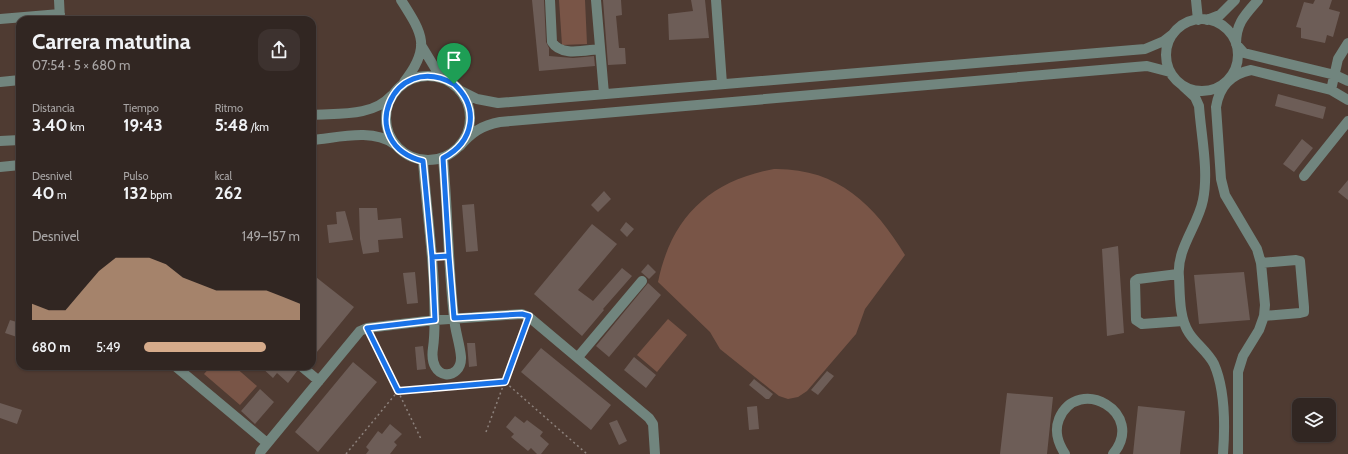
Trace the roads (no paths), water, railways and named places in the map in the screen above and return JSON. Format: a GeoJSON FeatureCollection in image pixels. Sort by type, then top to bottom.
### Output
{"type":"FeatureCollection","features":[{"type":"Feature","properties":{"kind":"street"},"geometry":{"type":"LineString","coordinates":[[59,0],[60,16]]}},
{"type":"Feature","properties":{"kind":"street"},"geometry":{"type":"LineString","coordinates":[[316,115],[369,110],[384,103],[393,95],[414,68],[421,45],[419,30],[401,0]]}},
{"type":"Feature","properties":{"kind":"street"},"geometry":{"type":"LineString","coordinates":[[550,0],[552,42],[556,48],[564,51],[600,49]]}},
{"type":"Feature","properties":{"kind":"street"},"geometry":{"type":"LineString","coordinates":[[596,0],[604,94]]}},
{"type":"Feature","properties":{"kind":"street"},"geometry":{"type":"LineString","coordinates":[[716,0],[722,84]]}},
{"type":"Feature","properties":{"kind":"street"},"geometry":{"type":"LineString","coordinates":[[1196,0],[1203,20]]}},
{"type":"Feature","properties":{"kind":"street"},"geometry":{"type":"LineString","coordinates":[[400,86],[421,76],[432,76],[444,79],[477,99],[498,103],[1145,49],[1164,41],[1188,22],[1203,20],[1220,15],[1235,0]]}},
{"type":"Feature","properties":{"kind":"street"},"geometry":{"type":"LineString","coordinates":[[1238,454],[1238,372],[1243,356],[1259,330],[1264,316],[1261,263],[1257,249],[1225,195],[1221,178],[1216,107],[1218,96],[1234,72],[1237,63],[1236,34],[1239,24],[1258,0]]}},
{"type":"Feature","properties":{"kind":"street"},"geometry":{"type":"LineString","coordinates":[[0,19],[16,18]]}},
{"type":"Feature","properties":{"kind":"street"},"geometry":{"type":"LineString","coordinates":[[1203,20],[1225,28],[1244,53],[1335,75],[1348,81]]}},
{"type":"Feature","properties":{"kind":"street"},"geometry":{"type":"LineString","coordinates":[[1170,72],[1166,52],[1173,34]]}},
{"type":"Feature","properties":{"kind":"street"},"geometry":{"type":"LineString","coordinates":[[1331,90],[1338,59],[1348,43]]}},
{"type":"Feature","properties":{"kind":"street"},"geometry":{"type":"LineString","coordinates":[[421,45],[436,68],[457,87],[465,98],[470,118],[466,138],[460,146]]}},
{"type":"Feature","properties":{"kind":"street"},"geometry":{"type":"LineString","coordinates":[[316,140],[371,135],[387,140],[404,153],[423,161],[443,158],[460,146],[476,130],[488,124],[500,122],[1146,66],[1161,68],[1170,72],[1195,97],[1199,106],[1206,186],[1203,202],[1182,252],[1178,274],[1183,321],[1189,333],[1213,362],[1219,377],[1224,434],[1223,454]]}},
{"type":"Feature","properties":{"kind":"street"},"geometry":{"type":"LineString","coordinates":[[1183,86],[1192,90],[1201,91],[1216,88],[1239,72],[1251,70],[1331,90],[1348,100]]}},
{"type":"Feature","properties":{"kind":"street"},"geometry":{"type":"LineString","coordinates":[[0,82],[16,80]]}},
{"type":"Feature","properties":{"kind":"street"},"geometry":{"type":"LineString","coordinates":[[393,95],[387,110],[386,127],[396,146]]}},
{"type":"Feature","properties":{"kind":"street"},"geometry":{"type":"LineString","coordinates":[[1304,176],[1348,121]]}},
{"type":"Feature","properties":{"kind":"street"},"geometry":{"type":"LineString","coordinates":[[0,141],[16,140]]}},
{"type":"Feature","properties":{"kind":"street"},"geometry":{"type":"LineString","coordinates":[[423,161],[432,257],[435,320],[432,363],[436,370],[441,374],[448,374],[454,372],[458,368],[461,361],[454,318],[443,158]]}},
{"type":"Feature","properties":{"kind":"street"},"geometry":{"type":"LineString","coordinates":[[0,166],[16,165]]}},
{"type":"Feature","properties":{"kind":"street"},"geometry":{"type":"LineString","coordinates":[[432,257],[449,256]]}},
{"type":"Feature","properties":{"kind":"street"},"geometry":{"type":"LineString","coordinates":[[1261,263],[1296,260],[1300,261],[1304,300],[1304,312],[1264,316]]}},
{"type":"Feature","properties":{"kind":"street"},"geometry":{"type":"LineString","coordinates":[[1178,274],[1138,279],[1135,281],[1136,320],[1142,324],[1183,321]]}},
{"type":"Feature","properties":{"kind":"street"},"geometry":{"type":"LineString","coordinates":[[578,357],[642,281]]}},
{"type":"Feature","properties":{"kind":"street"},"geometry":{"type":"LineString","coordinates":[[260,454],[267,443],[360,331],[367,328],[454,318],[522,314],[529,316],[649,418],[653,424],[655,454]]}},
{"type":"Feature","properties":{"kind":"street"},"geometry":{"type":"LineString","coordinates":[[180,370],[267,443]]}},
{"type":"Feature","properties":{"kind":"street"},"geometry":{"type":"LineString","coordinates":[[306,370],[319,381]]}},
{"type":"Feature","properties":{"kind":"street"},"geometry":{"type":"LineString","coordinates":[[1065,454],[1060,446],[1057,436],[1057,425],[1061,415],[1068,406],[1078,401],[1088,399],[1099,400],[1109,405],[1116,412],[1121,422],[1122,433],[1120,444],[1113,454]]}}]}
